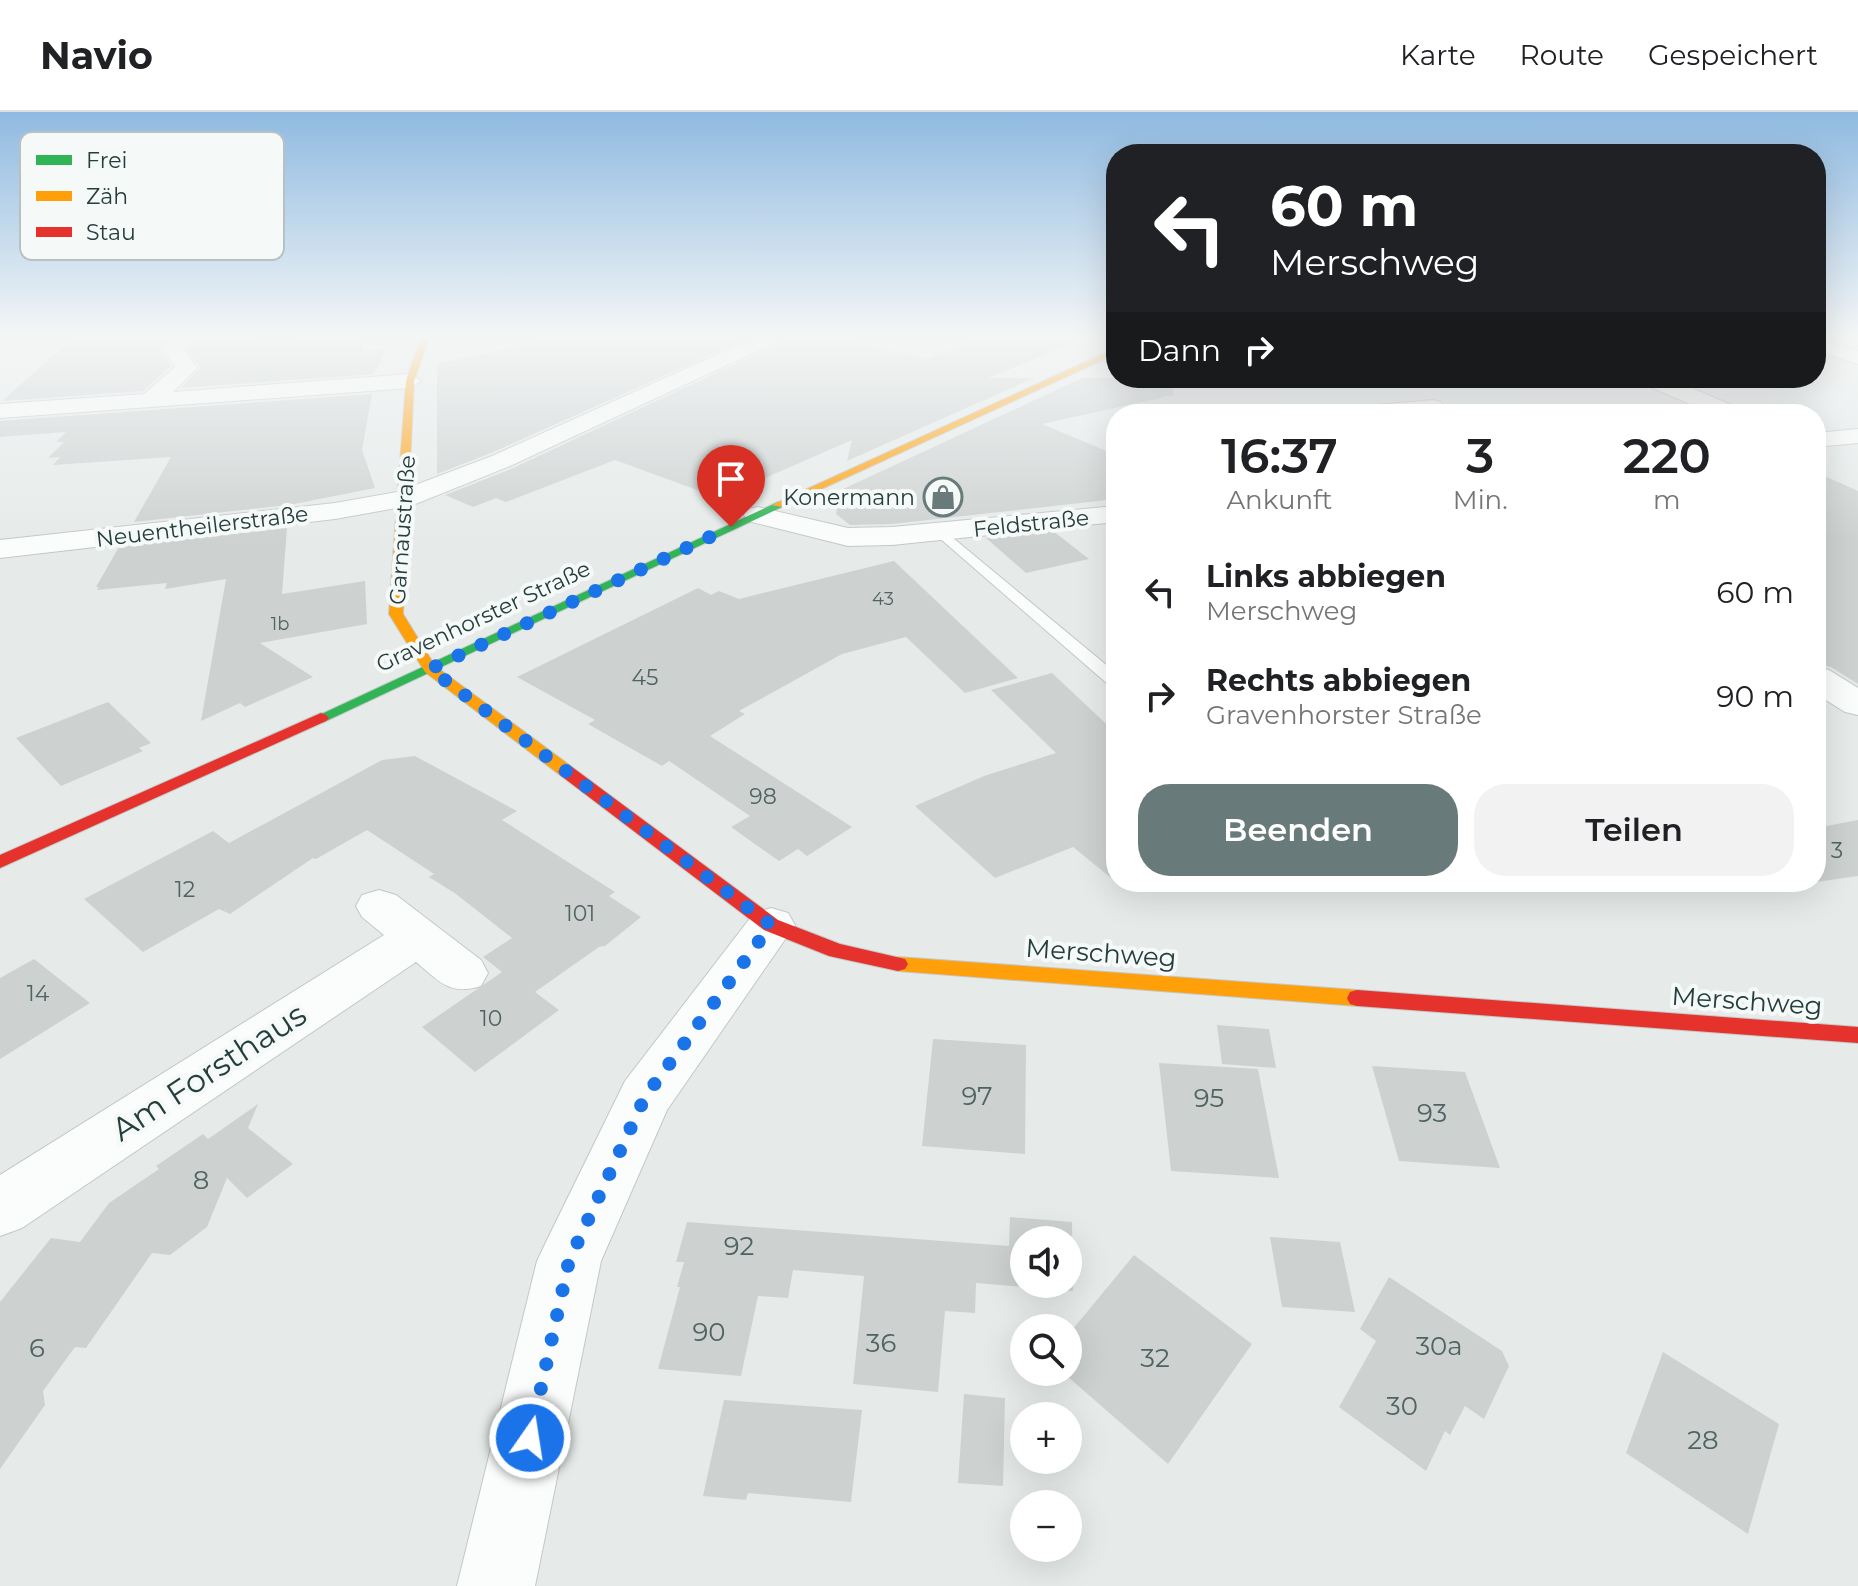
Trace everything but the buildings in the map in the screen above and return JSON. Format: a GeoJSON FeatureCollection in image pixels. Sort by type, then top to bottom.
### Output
{"type":"FeatureCollection","features":[{"type":"Feature","properties":{"kind":"street"},"geometry":{"type":"LineString","coordinates":[[0,411],[84,404]]}},
{"type":"Feature","properties":{"kind":"street","name":"Garnaustraße"},"geometry":{"type":"LineString","coordinates":[[409,404],[396,614],[430,669]]}},
{"type":"Feature","properties":{"kind":"street","name":"Neuentheilerstraße"},"geometry":{"type":"LineString","coordinates":[[0,549],[335,511],[403,499],[516,454],[626,404]]}},
{"type":"Feature","properties":{"kind":"street","name":"Gravenhorster Straße"},"geometry":{"type":"LineString","coordinates":[[0,862],[430,669],[600,587],[1001,404]]}},
{"type":"Feature","properties":{"kind":"street"},"geometry":{"type":"LineString","coordinates":[[1826,439],[1858,436]]}},
{"type":"Feature","properties":{"kind":"street","name":"Feldstraße"},"geometry":{"type":"LineString","coordinates":[[758,515],[848,537],[941,532],[1106,515]]}},
{"type":"Feature","properties":{"kind":"street","name":"Merschweg"},"geometry":{"type":"LineString","coordinates":[[430,669],[771,925],[799,940],[852,957],[905,965],[1858,1035]]}},
{"type":"Feature","properties":{"kind":"street"},"geometry":{"type":"LineString","coordinates":[[1826,684],[1858,704]]}},
{"type":"Feature","properties":{"kind":"street","name":"Am Forsthaus"},"geometry":{"type":"LineString","coordinates":[[0,1208],[398,922],[463,973]]}},
{"type":"Feature","properties":{"kind":"street"},"geometry":{"type":"LineString","coordinates":[[496,1586],[569,1261],[645,1097],[771,925]]}},
{"type":"Feature","properties":{"kind":"lane"},"geometry":{"type":"LineString","coordinates":[[941,532],[1106,673]]}},
{"type":"Feature","properties":{"kind":"traffic: fast"},"geometry":{"type":"LineString","coordinates":[[321,718],[778,505]]}},
{"type":"Feature","properties":{"kind":"traffic: slow"},"geometry":{"type":"LineString","coordinates":[[409,404],[396,614],[430,669],[566,771]]}},
{"type":"Feature","properties":{"kind":"traffic: slow"},"geometry":{"type":"LineString","coordinates":[[778,505],[1000,404]]}},
{"type":"Feature","properties":{"kind":"traffic: slow"},"geometry":{"type":"LineString","coordinates":[[898,964],[1357,998]]}},
{"type":"Feature","properties":{"kind":"traffic: jam"},"geometry":{"type":"LineString","coordinates":[[0,862],[321,718]]}},
{"type":"Feature","properties":{"kind":"traffic: jam"},"geometry":{"type":"LineString","coordinates":[[566,771],[771,925],[836,951],[898,964]]}},
{"type":"Feature","properties":{"kind":"traffic: jam"},"geometry":{"type":"LineString","coordinates":[[1357,998],[1858,1035]]}},
{"type":"Feature","properties":{"kind":"place","name":"Konermann"},"geometry":{"type":"Point","coordinates":[943,497]}},
{"type":"Feature","properties":{"kind":"route"},"geometry":{"type":"LineString","coordinates":[[530,1438],[569,1261],[645,1097],[771,925],[430,669],[731,527]]}}]}
